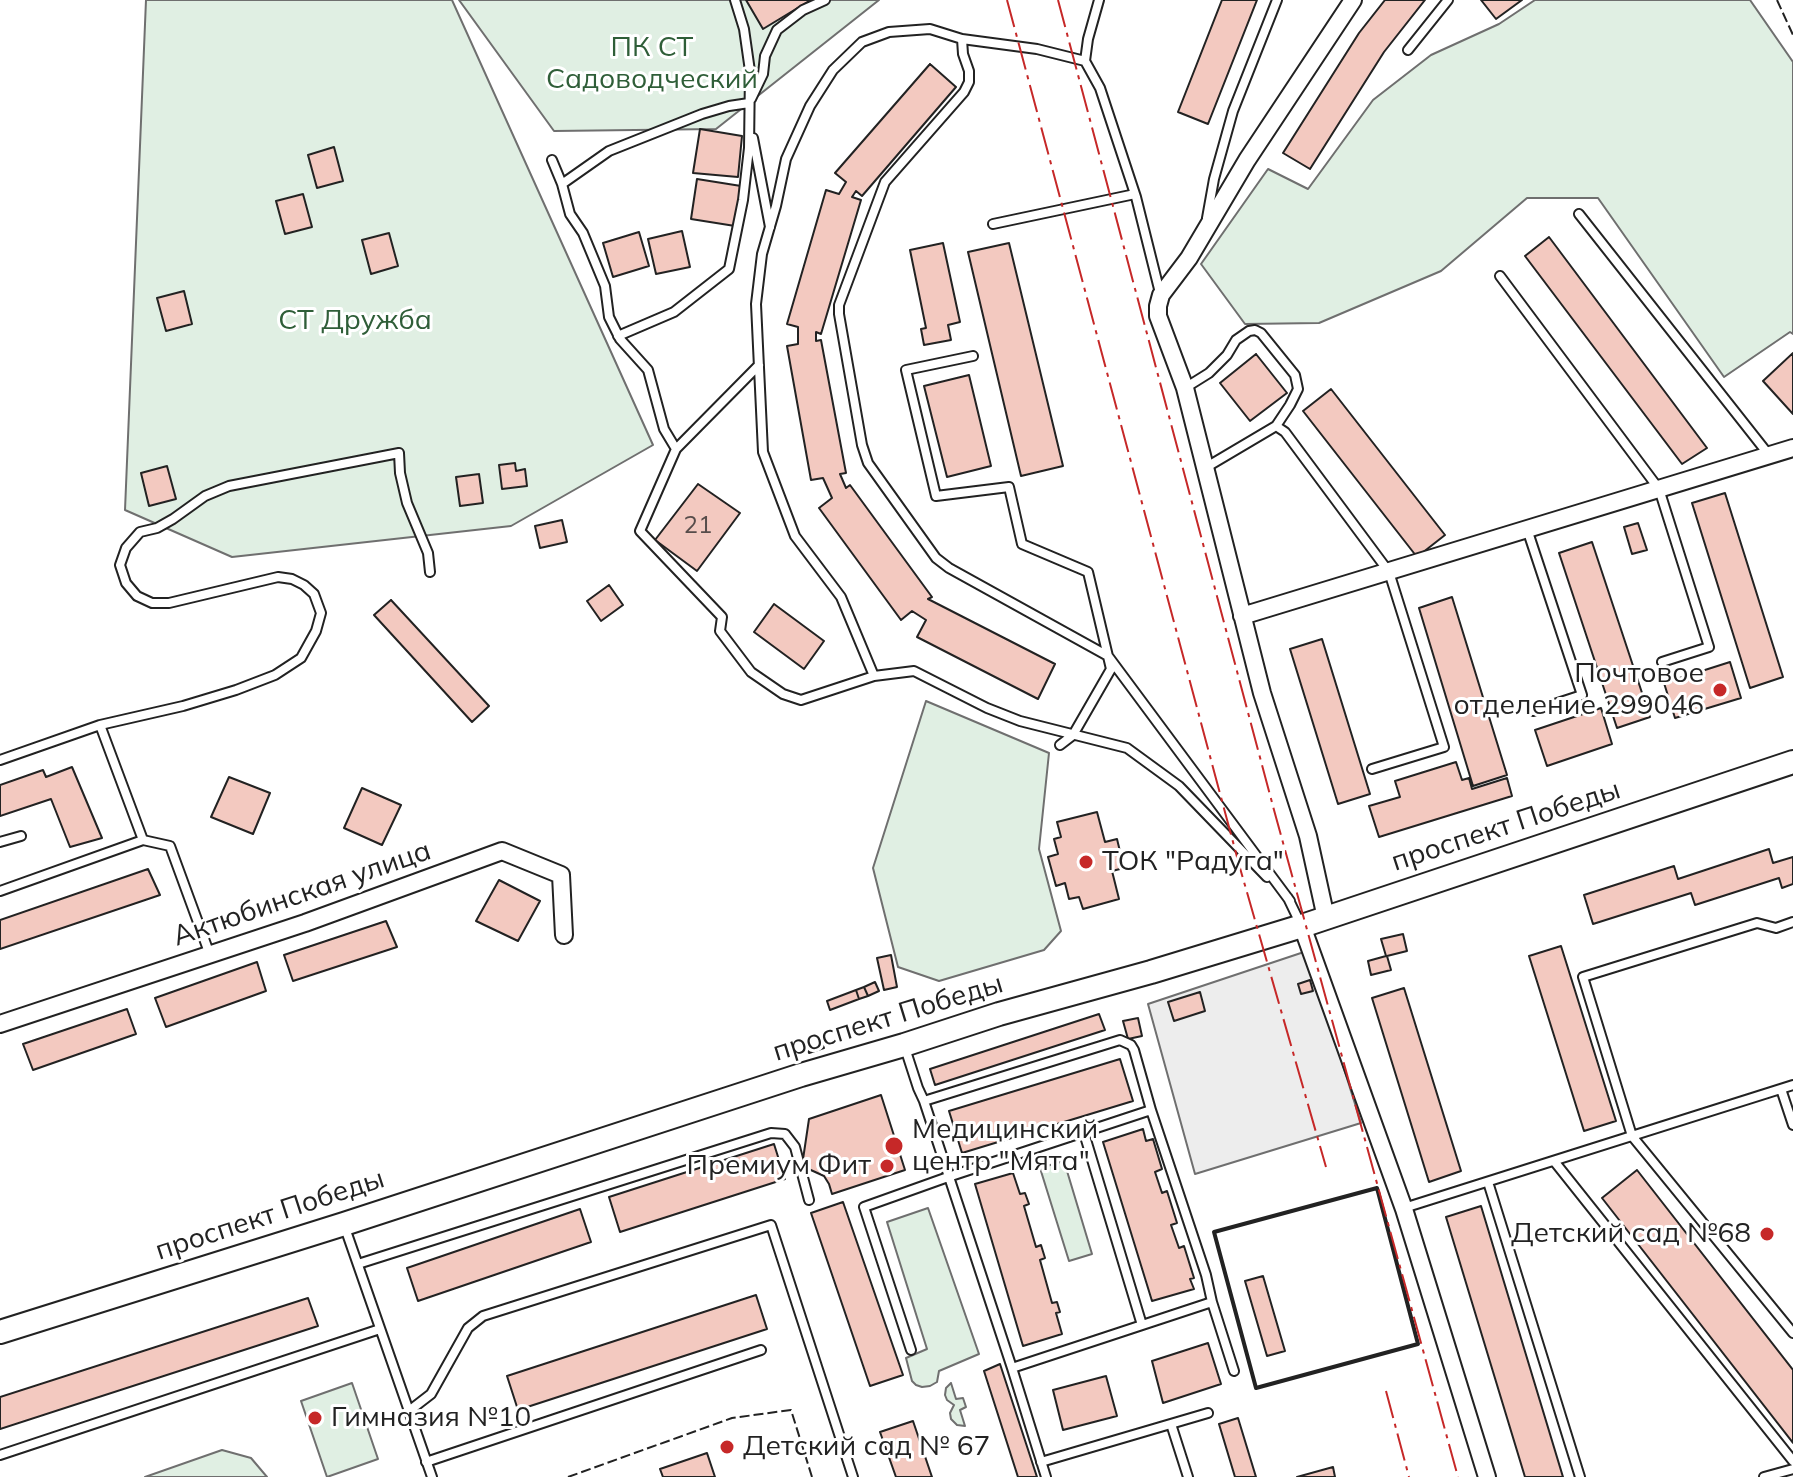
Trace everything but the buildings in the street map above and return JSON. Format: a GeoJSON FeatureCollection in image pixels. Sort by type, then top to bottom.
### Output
{"type":"FeatureCollection","features":[{"type":"Feature","properties":{"kind":"street"},"geometry":{"type":"LineString","coordinates":[[1326,918],[1308,836],[1262,693],[1185,388],[1158,316],[1158,306],[1161,295],[1189,258],[1247,160],[1353,0]]}},
{"type":"Feature","properties":{"kind":"street"},"geometry":{"type":"LineString","coordinates":[[1242,616],[1793,448]]}},
{"type":"Feature","properties":{"kind":"street","name":"проспект Победы"},"geometry":{"type":"LineString","coordinates":[[0,1332],[801,1075],[1302,926],[1793,762]]}},
{"type":"Feature","properties":{"kind":"street","name":"Актюбинская улица"},"geometry":{"type":"LineString","coordinates":[[0,1024],[305,923],[502,851],[561,875],[564,935]]}},
{"type":"Feature","properties":{"kind":"street"},"geometry":{"type":"LineString","coordinates":[[1302,926],[1404,1209],[1487,1477]]}},
{"type":"Feature","properties":{"kind":"lane"},"geometry":{"type":"LineString","coordinates":[[618,336],[674,312],[729,269],[743,200],[749,148],[750,71],[744,29],[735,0]]}},
{"type":"Feature","properties":{"kind":"lane"},"geometry":{"type":"LineString","coordinates":[[770,228],[757,166],[749,103],[763,74],[765,56],[777,30],[803,10],[825,0]]}},
{"type":"Feature","properties":{"kind":"lane"},"geometry":{"type":"LineString","coordinates":[[1099,0],[1085,61],[1100,88],[1135,194],[1161,295]]}},
{"type":"Feature","properties":{"kind":"lane"},"geometry":{"type":"LineString","coordinates":[[1205,231],[1214,179],[1233,111],[1277,0]]}},
{"type":"Feature","properties":{"kind":"lane"},"geometry":{"type":"LineString","coordinates":[[1408,50],[1448,0]]}},
{"type":"Feature","properties":{"kind":"lane"},"geometry":{"type":"LineString","coordinates":[[874,676],[841,597],[795,536],[763,452],[756,304],[762,254],[786,159],[810,106],[833,70],[862,42],[889,32],[930,29],[962,39],[1037,49],[1085,61]]}},
{"type":"Feature","properties":{"kind":"lane"},"geometry":{"type":"LineString","coordinates":[[962,39],[969,82],[964,92],[885,182],[839,305],[862,445],[868,463],[936,558],[1108,656],[1290,901],[1302,926]]}},
{"type":"Feature","properties":{"kind":"lane"},"geometry":{"type":"LineString","coordinates":[[562,184],[609,151],[702,114],[749,103]]}},
{"type":"Feature","properties":{"kind":"lane"},"geometry":{"type":"LineString","coordinates":[[552,160],[570,214],[583,233],[605,286],[609,317],[618,336],[648,370],[664,429],[676,449]]}},
{"type":"Feature","properties":{"kind":"lane"},"geometry":{"type":"LineString","coordinates":[[993,224],[1135,194]]}},
{"type":"Feature","properties":{"kind":"lane"},"geometry":{"type":"LineString","coordinates":[[1579,214],[1770,455]]}},
{"type":"Feature","properties":{"kind":"lane"},"geometry":{"type":"LineString","coordinates":[[1500,276],[1659,489],[1709,647],[1662,662]]}},
{"type":"Feature","properties":{"kind":"lane"},"geometry":{"type":"LineString","coordinates":[[1185,388],[1209,373],[1227,355],[1236,340],[1255,330],[1261,333],[1295,375],[1298,389],[1276,426],[1205,468]]}},
{"type":"Feature","properties":{"kind":"lane"},"geometry":{"type":"LineString","coordinates":[[973,356],[906,370],[936,496],[1009,487],[1022,544],[1088,572],[1111,669],[1073,735],[1060,745]]}},
{"type":"Feature","properties":{"kind":"lane"},"geometry":{"type":"LineString","coordinates":[[759,365],[676,449],[640,531],[722,617],[720,631],[751,672],[783,694],[801,700],[874,676],[914,671],[1020,721],[1127,748],[1179,786],[1290,901]]}},
{"type":"Feature","properties":{"kind":"lane"},"geometry":{"type":"LineString","coordinates":[[1276,426],[1285,432],[1389,572],[1444,747],[1372,769]]}},
{"type":"Feature","properties":{"kind":"lane"},"geometry":{"type":"LineString","coordinates":[[0,760],[100,725],[236,690],[275,675],[301,658],[316,631],[321,613],[314,594],[292,579],[278,577],[169,603],[152,603],[137,596],[126,583],[120,565],[126,548],[140,532],[157,528],[205,496],[229,486],[399,453],[407,503],[428,553],[430,572]]}},
{"type":"Feature","properties":{"kind":"lane"},"geometry":{"type":"LineString","coordinates":[[1527,529],[1582,695],[1533,711]]}},
{"type":"Feature","properties":{"kind":"lane"},"geometry":{"type":"LineString","coordinates":[[100,725],[143,840]]}},
{"type":"Feature","properties":{"kind":"lane"},"geometry":{"type":"LineString","coordinates":[[0,842],[21,836]]}},
{"type":"Feature","properties":{"kind":"lane"},"geometry":{"type":"LineString","coordinates":[[0,891],[143,840],[170,846],[210,955]]}},
{"type":"Feature","properties":{"kind":"lane"},"geometry":{"type":"LineString","coordinates":[[1793,922],[1776,928],[1757,923],[1583,977],[1632,1136],[1793,1333]]}},
{"type":"Feature","properties":{"kind":"lane"},"geometry":{"type":"LineString","coordinates":[[924,1101],[1120,1040],[1131,1045],[1234,1371]]}},
{"type":"Feature","properties":{"kind":"lane"},"geometry":{"type":"LineString","coordinates":[[904,1045],[1046,1477]]}},
{"type":"Feature","properties":{"kind":"lane"},"geometry":{"type":"LineString","coordinates":[[1404,1209],[1793,1085]]}},
{"type":"Feature","properties":{"kind":"lane"},"geometry":{"type":"LineString","coordinates":[[1781,1089],[1793,1125]]}},
{"type":"Feature","properties":{"kind":"lane"},"geometry":{"type":"LineString","coordinates":[[911,1350],[864,1207],[1151,1110]]}},
{"type":"Feature","properties":{"kind":"lane"},"geometry":{"type":"LineString","coordinates":[[358,1264],[771,1133],[785,1134],[795,1147],[809,1200]]}},
{"type":"Feature","properties":{"kind":"lane"},"geometry":{"type":"LineString","coordinates":[[1084,1133],[1142,1325]]}},
{"type":"Feature","properties":{"kind":"lane"},"geometry":{"type":"LineString","coordinates":[[1554,1161],[1793,1461]]}},
{"type":"Feature","properties":{"kind":"lane"},"geometry":{"type":"LineString","coordinates":[[1488,1182],[1580,1477]]}},
{"type":"Feature","properties":{"kind":"lane"},"geometry":{"type":"LineString","coordinates":[[344,1224],[432,1477]]}},
{"type":"Feature","properties":{"kind":"lane"},"geometry":{"type":"LineString","coordinates":[[409,1411],[431,1394],[468,1328],[483,1316],[771,1225],[853,1477]]}},
{"type":"Feature","properties":{"kind":"lane"},"geometry":{"type":"LineString","coordinates":[[1012,1368],[1212,1302]]}},
{"type":"Feature","properties":{"kind":"lane"},"geometry":{"type":"LineString","coordinates":[[0,1455],[380,1329]]}},
{"type":"Feature","properties":{"kind":"lane"},"geometry":{"type":"LineString","coordinates":[[426,1462],[761,1350]]}},
{"type":"Feature","properties":{"kind":"lane"},"geometry":{"type":"LineString","coordinates":[[1041,1462],[1208,1413]]}},
{"type":"Feature","properties":{"kind":"lane"},"geometry":{"type":"LineString","coordinates":[[1171,1424],[1188,1477]]}},
{"type":"Feature","properties":{"kind":"lane"},"geometry":{"type":"LineString","coordinates":[[1764,1477],[1793,1469]]}},
{"type":"Feature","properties":{"kind":"green space","name":"СТ Дружба"},"geometry":{"type":"Polygon","coordinates":[[[146,0],[452,0],[653,445],[511,526],[232,557],[125,510],[146,0]]]}},
{"type":"Feature","properties":{"kind":"green space","name":"ПК СТ Садоводческий"},"geometry":{"type":"Polygon","coordinates":[[[459,0],[879,0],[716,129],[554,131],[459,0]]]}},
{"type":"Feature","properties":{"kind":"green space"},"geometry":{"type":"Polygon","coordinates":[[[1535,0],[1750,0],[1793,62],[1793,334],[1790,332],[1724,377],[1598,198],[1527,198],[1441,271],[1319,323],[1245,324],[1201,264],[1268,169],[1308,189],[1373,100],[1431,55],[1499,24],[1535,0]]]}},
{"type":"Feature","properties":{"kind":"green space"},"geometry":{"type":"Polygon","coordinates":[[[926,701],[1049,753],[1039,849],[1061,931],[1044,950],[939,981],[898,967],[873,868],[926,701]]]}},
{"type":"Feature","properties":{"kind":"green space"},"geometry":{"type":"Polygon","coordinates":[[[1064,1161],[1092,1254],[1069,1261],[1040,1168],[1064,1161]]]}},
{"type":"Feature","properties":{"kind":"green space"},"geometry":{"type":"Polygon","coordinates":[[[928,1208],[979,1354],[939,1371],[937,1382],[922,1387],[912,1381],[906,1358],[927,1349],[887,1222],[928,1208]]]}},
{"type":"Feature","properties":{"kind":"green space"},"geometry":{"type":"Polygon","coordinates":[[[352,1383],[378,1459],[327,1477],[301,1401],[352,1383]]]}},
{"type":"Feature","properties":{"kind":"green space"},"geometry":{"type":"Polygon","coordinates":[[[951,1383],[956,1399],[963,1398],[966,1407],[960,1410],[965,1426],[957,1425],[951,1419],[954,1405],[945,1395],[951,1383]]]}},
{"type":"Feature","properties":{"kind":"green space"},"geometry":{"type":"Polygon","coordinates":[[[222,1450],[251,1458],[267,1477],[145,1477],[222,1450]]]}},
{"type":"Feature","properties":{"kind":"shaded area"},"geometry":{"type":"Polygon","coordinates":[[[1307,951],[1361,1123],[1195,1174],[1148,1004],[1307,951]]]}},
{"type":"Feature","properties":{"kind":"fence"},"geometry":{"type":"LineString","coordinates":[[1777,0],[1793,35]]}},
{"type":"Feature","properties":{"kind":"fence"},"geometry":{"type":"LineString","coordinates":[[568,1477],[732,1418],[791,1410],[812,1477]]}},
{"type":"Feature","properties":{"kind":"wall"},"geometry":{"type":"LineString","coordinates":[[1377,1188],[1418,1344],[1256,1388],[1214,1232],[1377,1188]]}},
{"type":"Feature","properties":{"kind":"power"},"geometry":{"type":"LineString","coordinates":[[1007,0],[1240,868],[1326,1167]]}},
{"type":"Feature","properties":{"kind":"power"},"geometry":{"type":"LineString","coordinates":[[1058,0],[1274,810],[1458,1477]]}},
{"type":"Feature","properties":{"kind":"power"},"geometry":{"type":"LineString","coordinates":[[1386,1391],[1409,1477]]}},
{"type":"Feature","properties":{"kind":"place","name":"Почтовое отделение 299046"},"geometry":{"type":"Point","coordinates":[1720,690]}},
{"type":"Feature","properties":{"kind":"place","name":"ТОК \"Радуга\""},"geometry":{"type":"Point","coordinates":[1086,862]}},
{"type":"Feature","properties":{"kind":"place","name":"Медицинский центр \"Мята\""},"geometry":{"type":"Point","coordinates":[894,1146]}},
{"type":"Feature","properties":{"kind":"place","name":"Премиум Фит"},"geometry":{"type":"Point","coordinates":[887,1166]}},
{"type":"Feature","properties":{"kind":"place","name":"Детский сад №68"},"geometry":{"type":"Point","coordinates":[1767,1234]}},
{"type":"Feature","properties":{"kind":"place","name":"Гимназия №10"},"geometry":{"type":"Point","coordinates":[315,1418]}},
{"type":"Feature","properties":{"kind":"place","name":"Детский сад № 67"},"geometry":{"type":"Point","coordinates":[727,1447]}}]}
